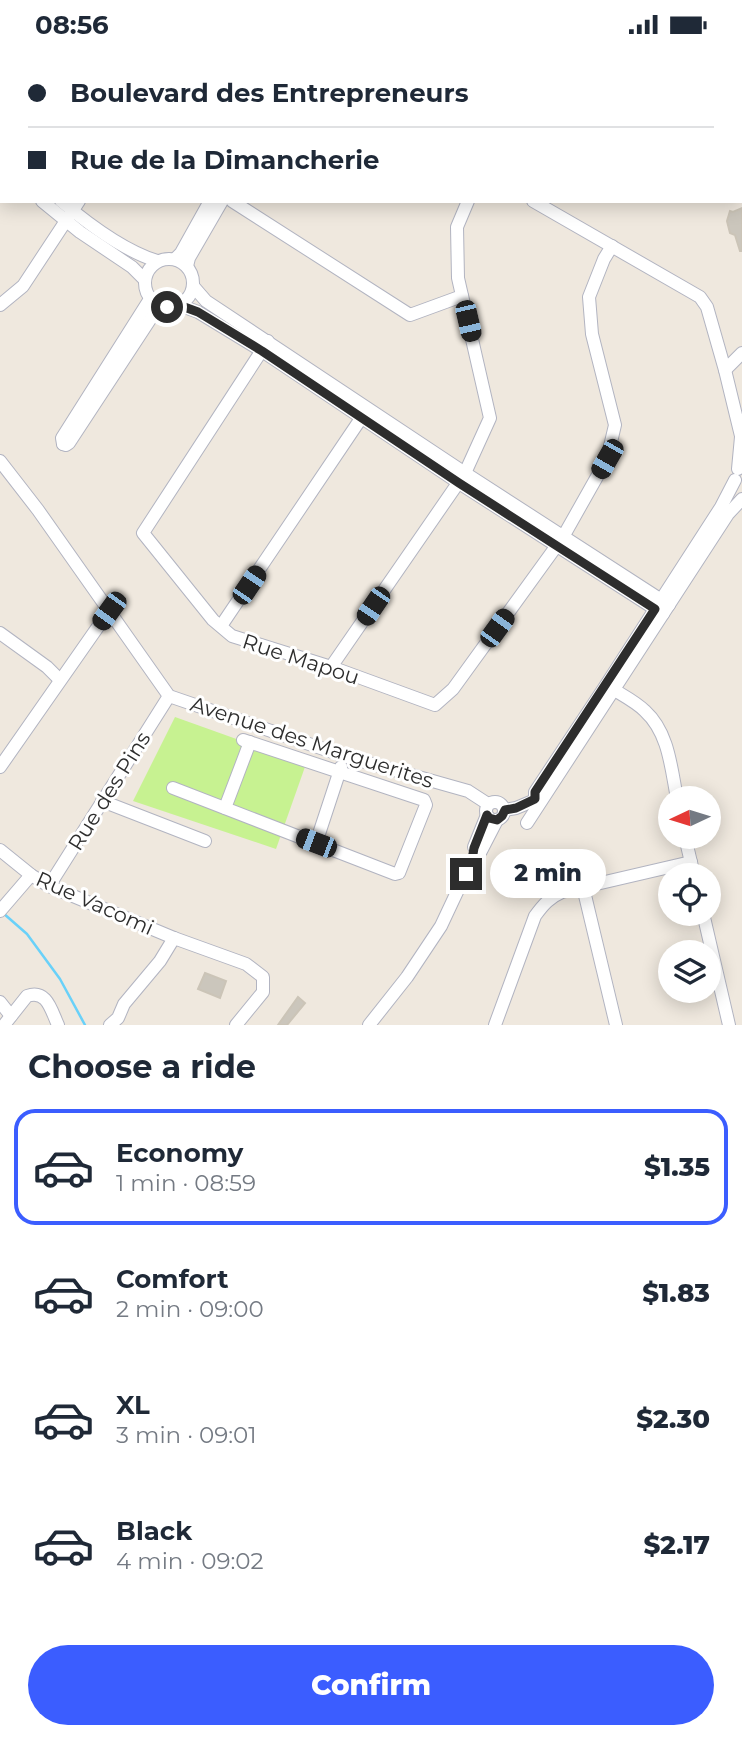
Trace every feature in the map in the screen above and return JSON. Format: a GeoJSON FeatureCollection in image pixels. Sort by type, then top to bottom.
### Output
{"type":"FeatureCollection","features":[{"type":"Feature","properties":{"kind":"street"},"geometry":{"type":"LineString","coordinates":[[48,203],[73,211],[140,256],[157,261]]}},
{"type":"Feature","properties":{"kind":"street"},"geometry":{"type":"LineString","coordinates":[[181,263],[181,253],[209,203]]}},
{"type":"Feature","properties":{"kind":"street"},"geometry":{"type":"LineString","coordinates":[[181,263],[189,258],[221,203]]}},
{"type":"Feature","properties":{"kind":"street"},"geometry":{"type":"LineString","coordinates":[[235,203],[410,315],[462,296]]}},
{"type":"Feature","properties":{"kind":"street"},"geometry":{"type":"LineString","coordinates":[[331,667],[462,478],[490,418],[458,278],[457,227],[467,203]]}},
{"type":"Feature","properties":{"kind":"street"},"geometry":{"type":"LineString","coordinates":[[537,203],[700,297],[707,307],[741,438],[739,476],[662,607]]}},
{"type":"Feature","properties":{"kind":"street"},"geometry":{"type":"LineString","coordinates":[[73,211],[145,280]]}},
{"type":"Feature","properties":{"kind":"street"},"geometry":{"type":"LineString","coordinates":[[0,305],[23,286],[73,211]]}},
{"type":"Feature","properties":{"kind":"street"},"geometry":{"type":"LineString","coordinates":[[559,541],[607,459],[615,425],[592,334],[589,297],[612,246]]}},
{"type":"Feature","properties":{"kind":"street"},"geometry":{"type":"LineString","coordinates":[[164,259],[181,263],[193,277],[189,297],[173,307],[156,303],[145,290],[149,269],[157,261],[164,259]]}},
{"type":"Feature","properties":{"kind":"street"},"geometry":{"type":"LineString","coordinates":[[193,286],[206,301],[265,346],[662,607]]}},
{"type":"Feature","properties":{"kind":"street"},"geometry":{"type":"LineString","coordinates":[[156,303],[153,315],[69,443],[63,444],[62,438],[156,303]]}},
{"type":"Feature","properties":{"kind":"street"},"geometry":{"type":"LineString","coordinates":[[179,305],[265,346]]}},
{"type":"Feature","properties":{"kind":"street","name":"Rue Mapou"},"geometry":{"type":"LineString","coordinates":[[265,346],[143,533],[213,620],[232,636],[331,667],[435,705],[453,689],[559,541]]}},
{"type":"Feature","properties":{"kind":"street"},"geometry":{"type":"LineString","coordinates":[[725,370],[742,353]]}},
{"type":"Feature","properties":{"kind":"street"},"geometry":{"type":"LineString","coordinates":[[221,627],[365,412]]}},
{"type":"Feature","properties":{"kind":"street","name":"Avenue des Marguerites"},"geometry":{"type":"LineString","coordinates":[[0,461],[38,510],[169,696],[344,756],[468,791],[494,812]]}},
{"type":"Feature","properties":{"kind":"street"},"geometry":{"type":"LineString","coordinates":[[527,823],[539,798],[662,607],[728,514],[742,499]]}},
{"type":"Feature","properties":{"kind":"street"},"geometry":{"type":"LineString","coordinates":[[0,767],[109,611]]}},
{"type":"Feature","properties":{"kind":"street"},"geometry":{"type":"LineString","coordinates":[[0,633],[47,667],[60,680]]}},
{"type":"Feature","properties":{"kind":"street"},"geometry":{"type":"LineString","coordinates":[[610,687],[644,709],[656,723],[665,740],[675,786]]}},
{"type":"Feature","properties":{"kind":"street","name":"Rue des Pins"},"geometry":{"type":"LineString","coordinates":[[49,886],[169,696]]}},
{"type":"Feature","properties":{"kind":"street"},"geometry":{"type":"LineString","coordinates":[[173,788],[397,874],[426,806],[424,800],[247,741],[225,807]]}},
{"type":"Feature","properties":{"kind":"street"},"geometry":{"type":"LineString","coordinates":[[316,843],[344,756]]}},
{"type":"Feature","properties":{"kind":"street"},"geometry":{"type":"LineString","coordinates":[[369,1025],[407,977],[441,926],[472,860],[474,848],[494,812],[516,808],[539,798]]}},
{"type":"Feature","properties":{"kind":"street"},"geometry":{"type":"LineString","coordinates":[[103,801],[205,841]]}},
{"type":"Feature","properties":{"kind":"street","name":"Rue Vacomi"},"geometry":{"type":"LineString","coordinates":[[0,850],[49,886],[174,937],[160,961],[124,1005],[117,1023]]}},
{"type":"Feature","properties":{"kind":"street"},"geometry":{"type":"LineString","coordinates":[[495,1025],[535,916],[542,905],[562,892],[658,874]]}},
{"type":"Feature","properties":{"kind":"street"},"geometry":{"type":"LineString","coordinates":[[3,907],[31,875]]}},
{"type":"Feature","properties":{"kind":"street"},"geometry":{"type":"LineString","coordinates":[[583,887],[616,1025]]}},
{"type":"Feature","properties":{"kind":"street"},"geometry":{"type":"LineString","coordinates":[[706,926],[729,1025]]}},
{"type":"Feature","properties":{"kind":"street"},"geometry":{"type":"LineString","coordinates":[[174,937],[246,964],[263,977],[263,992],[236,1025]]}},
{"type":"Feature","properties":{"kind":"street"},"geometry":{"type":"LineString","coordinates":[[7,1021],[27,996],[41,994],[58,1025]]}},
{"type":"Feature","properties":{"kind":"street"},"geometry":{"type":"LineString","coordinates":[[0,1002],[7,1021]]}},
{"type":"Feature","properties":{"kind":"green space"},"geometry":{"type":"Polygon","coordinates":[[[175,717],[306,764],[276,849],[133,801],[175,717]]]}},
{"type":"Feature","properties":{"kind":"building"},"geometry":{"type":"Polygon","coordinates":[[[742,208],[740,251],[727,221],[730,211],[742,208]]]}},
{"type":"Feature","properties":{"kind":"building"},"geometry":{"type":"Polygon","coordinates":[[[205,973],[226,981],[220,998],[198,989],[205,973]]]}},
{"type":"Feature","properties":{"kind":"building"},"geometry":{"type":"Polygon","coordinates":[[[298,997],[305,1003],[287,1025],[278,1025],[298,997]]]}},
{"type":"Feature","properties":{"kind":"waterway"},"geometry":{"type":"LineString","coordinates":[[3,913],[27,934],[60,979],[85,1025]]}},
{"type":"Feature","properties":{"kind":"route"},"geometry":{"type":"LineString","coordinates":[[167,307],[179,305],[198,312],[262,351],[459,483],[655,609],[535,792],[535,799],[525,805],[505,810],[497,820],[487,815],[466,874]]}}]}
